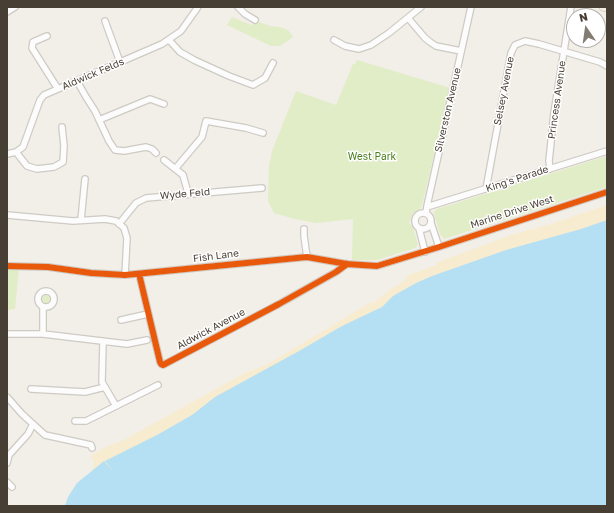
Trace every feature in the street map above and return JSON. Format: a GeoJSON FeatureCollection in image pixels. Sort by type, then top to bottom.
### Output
{"type":"FeatureCollection","features":[{"type":"Feature","properties":{"kind":"street"},"geometry":{"type":"LineString","coordinates":[[7,12],[15,7]]}},
{"type":"Feature","properties":{"kind":"street","name":"Aldwick Felds"},"geometry":{"type":"LineString","coordinates":[[16,152],[24,147],[40,100],[44,95],[169,40],[180,31],[198,7]]}},
{"type":"Feature","properties":{"kind":"street"},"geometry":{"type":"LineString","coordinates":[[238,7],[245,14],[255,20]]}},
{"type":"Feature","properties":{"kind":"street"},"geometry":{"type":"LineString","coordinates":[[334,40],[345,46],[359,49],[371,45],[389,33],[421,7]]}},
{"type":"Feature","properties":{"kind":"street","name":"Silverston Avenue"},"geometry":{"type":"LineString","coordinates":[[439,247],[430,216],[426,213],[426,206],[471,7]]}},
{"type":"Feature","properties":{"kind":"street","name":"Princess Avenue"},"geometry":{"type":"LineString","coordinates":[[550,168],[549,161],[554,113],[571,7]]}},
{"type":"Feature","properties":{"kind":"street"},"geometry":{"type":"LineString","coordinates":[[408,18],[425,38],[436,46],[461,51]]}},
{"type":"Feature","properties":{"kind":"street"},"geometry":{"type":"LineString","coordinates":[[105,21],[120,62]]}},
{"type":"Feature","properties":{"kind":"street"},"geometry":{"type":"LineString","coordinates":[[47,36],[34,42],[32,48],[58,89]]}},
{"type":"Feature","properties":{"kind":"street"},"geometry":{"type":"LineString","coordinates":[[169,40],[180,52],[194,60],[253,85],[265,78],[273,63]]}},
{"type":"Feature","properties":{"kind":"street","name":"Selsey Avenue"},"geometry":{"type":"LineString","coordinates":[[486,189],[511,53],[515,45],[525,41],[564,51]]}},
{"type":"Feature","properties":{"kind":"street"},"geometry":{"type":"LineString","coordinates":[[564,51],[600,62],[607,66]]}},
{"type":"Feature","properties":{"kind":"street"},"geometry":{"type":"LineString","coordinates":[[77,81],[95,111],[109,141],[115,150],[124,151],[146,147],[152,149],[156,153]]}},
{"type":"Feature","properties":{"kind":"street"},"geometry":{"type":"LineString","coordinates":[[99,120],[150,99],[164,104]]}},
{"type":"Feature","properties":{"kind":"street"},"geometry":{"type":"LineString","coordinates":[[175,168],[202,138],[208,118],[264,133]]}},
{"type":"Feature","properties":{"kind":"street"},"geometry":{"type":"LineString","coordinates":[[7,154],[16,152],[27,166],[37,169],[54,167],[63,162],[64,146],[62,127]]}},
{"type":"Feature","properties":{"kind":"street","name":"King's Parade"},"geometry":{"type":"LineString","coordinates":[[426,206],[607,151]]}},
{"type":"Feature","properties":{"kind":"street"},"geometry":{"type":"LineString","coordinates":[[164,160],[183,175],[188,193]]}},
{"type":"Feature","properties":{"kind":"street"},"geometry":{"type":"LineString","coordinates":[[81,220],[84,179]]}},
{"type":"Feature","properties":{"kind":"street","name":"Wyde Feld"},"geometry":{"type":"LineString","coordinates":[[119,224],[136,203],[146,198],[188,193],[262,188]]}},
{"type":"Feature","properties":{"kind":"street","name":"Marine Drive West"},"geometry":{"type":"LineString","coordinates":[[424,252],[607,192]]}},
{"type":"Feature","properties":{"kind":"street"},"geometry":{"type":"LineString","coordinates":[[424,252],[419,228],[416,224],[416,217],[421,213],[426,213]]}},
{"type":"Feature","properties":{"kind":"street"},"geometry":{"type":"LineString","coordinates":[[7,215],[73,221],[105,218],[116,222],[124,228],[127,238],[125,275]]}},
{"type":"Feature","properties":{"kind":"street"},"geometry":{"type":"LineString","coordinates":[[419,228],[426,229],[431,223]]}},
{"type":"Feature","properties":{"kind":"street"},"geometry":{"type":"LineString","coordinates":[[304,229],[307,257]]}},
{"type":"Feature","properties":{"kind":"street","name":"Fish Lane"},"geometry":{"type":"LineString","coordinates":[[7,266],[48,267],[91,273],[125,275],[307,257],[347,264],[378,266],[424,252]]}},
{"type":"Feature","properties":{"kind":"street","name":"Aldwick Avenue"},"geometry":{"type":"LineString","coordinates":[[140,278],[160,362],[161,364],[167,364],[279,304],[336,272],[347,264]]}},
{"type":"Feature","properties":{"kind":"street"},"geometry":{"type":"LineString","coordinates":[[43,307],[43,334]]}},
{"type":"Feature","properties":{"kind":"street"},"geometry":{"type":"LineString","coordinates":[[121,320],[148,314]]}},
{"type":"Feature","properties":{"kind":"street"},"geometry":{"type":"LineString","coordinates":[[7,334],[43,334],[127,344],[147,340]]}},
{"type":"Feature","properties":{"kind":"street"},"geometry":{"type":"LineString","coordinates":[[103,342],[102,382],[116,406]]}},
{"type":"Feature","properties":{"kind":"street"},"geometry":{"type":"LineString","coordinates":[[75,421],[86,421],[158,385]]}},
{"type":"Feature","properties":{"kind":"street"},"geometry":{"type":"LineString","coordinates":[[32,389],[85,392],[105,387]]}},
{"type":"Feature","properties":{"kind":"street"},"geometry":{"type":"LineString","coordinates":[[7,397],[33,424],[45,434],[91,445],[92,448]]}},
{"type":"Feature","properties":{"kind":"street"},"geometry":{"type":"LineString","coordinates":[[7,463],[9,455],[28,434],[33,424]]}},
{"type":"Feature","properties":{"kind":"street"},"geometry":{"type":"LineString","coordinates":[[7,482],[12,487]]}},
{"type":"Feature","properties":{"kind":"green space"},"geometry":{"type":"Polygon","coordinates":[[[232,17],[251,25],[259,22],[270,26],[280,27],[288,30],[293,37],[280,46],[271,46],[227,25],[232,17]]]}},
{"type":"Feature","properties":{"kind":"green space","name":"West Park"},"geometry":{"type":"Polygon","coordinates":[[[357,60],[450,88],[422,205],[419,211],[413,213],[409,223],[413,227],[418,245],[415,248],[377,260],[352,260],[353,219],[316,223],[295,219],[274,213],[268,201],[269,166],[272,151],[296,91],[336,105],[353,64],[355,64],[357,60]]]}},
{"type":"Feature","properties":{"kind":"green space"},"geometry":{"type":"Polygon","coordinates":[[[607,156],[607,187],[444,239],[440,234],[434,214],[437,209],[607,156]]]}},
{"type":"Feature","properties":{"kind":"green space"},"geometry":{"type":"Polygon","coordinates":[[[19,267],[15,309],[7,310],[7,268],[19,267]]]}},
{"type":"Feature","properties":{"kind":"green space"},"geometry":{"type":"Polygon","coordinates":[[[48,293],[51,294],[51,304],[44,305],[41,304],[40,297],[41,294],[48,293]]]}},
{"type":"Feature","properties":{"kind":"sand"},"geometry":{"type":"Polygon","coordinates":[[[607,205],[607,265],[100,506],[92,472],[94,461],[90,456],[108,446],[124,440],[245,373],[268,364],[371,302],[373,303],[406,280],[406,276],[511,235],[551,224],[607,205]]]}},
{"type":"Feature","properties":{"kind":"water"},"geometry":{"type":"Polygon","coordinates":[[[607,220],[607,506],[65,506],[68,497],[77,483],[104,461],[115,473],[105,461],[157,435],[192,415],[215,397],[342,326],[382,307],[393,296],[416,283],[506,250],[581,229],[607,220]]]}},
{"type":"Feature","properties":{"kind":"cycle path"},"geometry":{"type":"LineString","coordinates":[[7,266],[48,267],[91,273],[125,275],[307,257],[347,264],[377,266],[607,192]]}},
{"type":"Feature","properties":{"kind":"cycle path"},"geometry":{"type":"LineString","coordinates":[[140,278],[160,362],[163,365],[279,304],[336,272],[347,264]]}}]}
